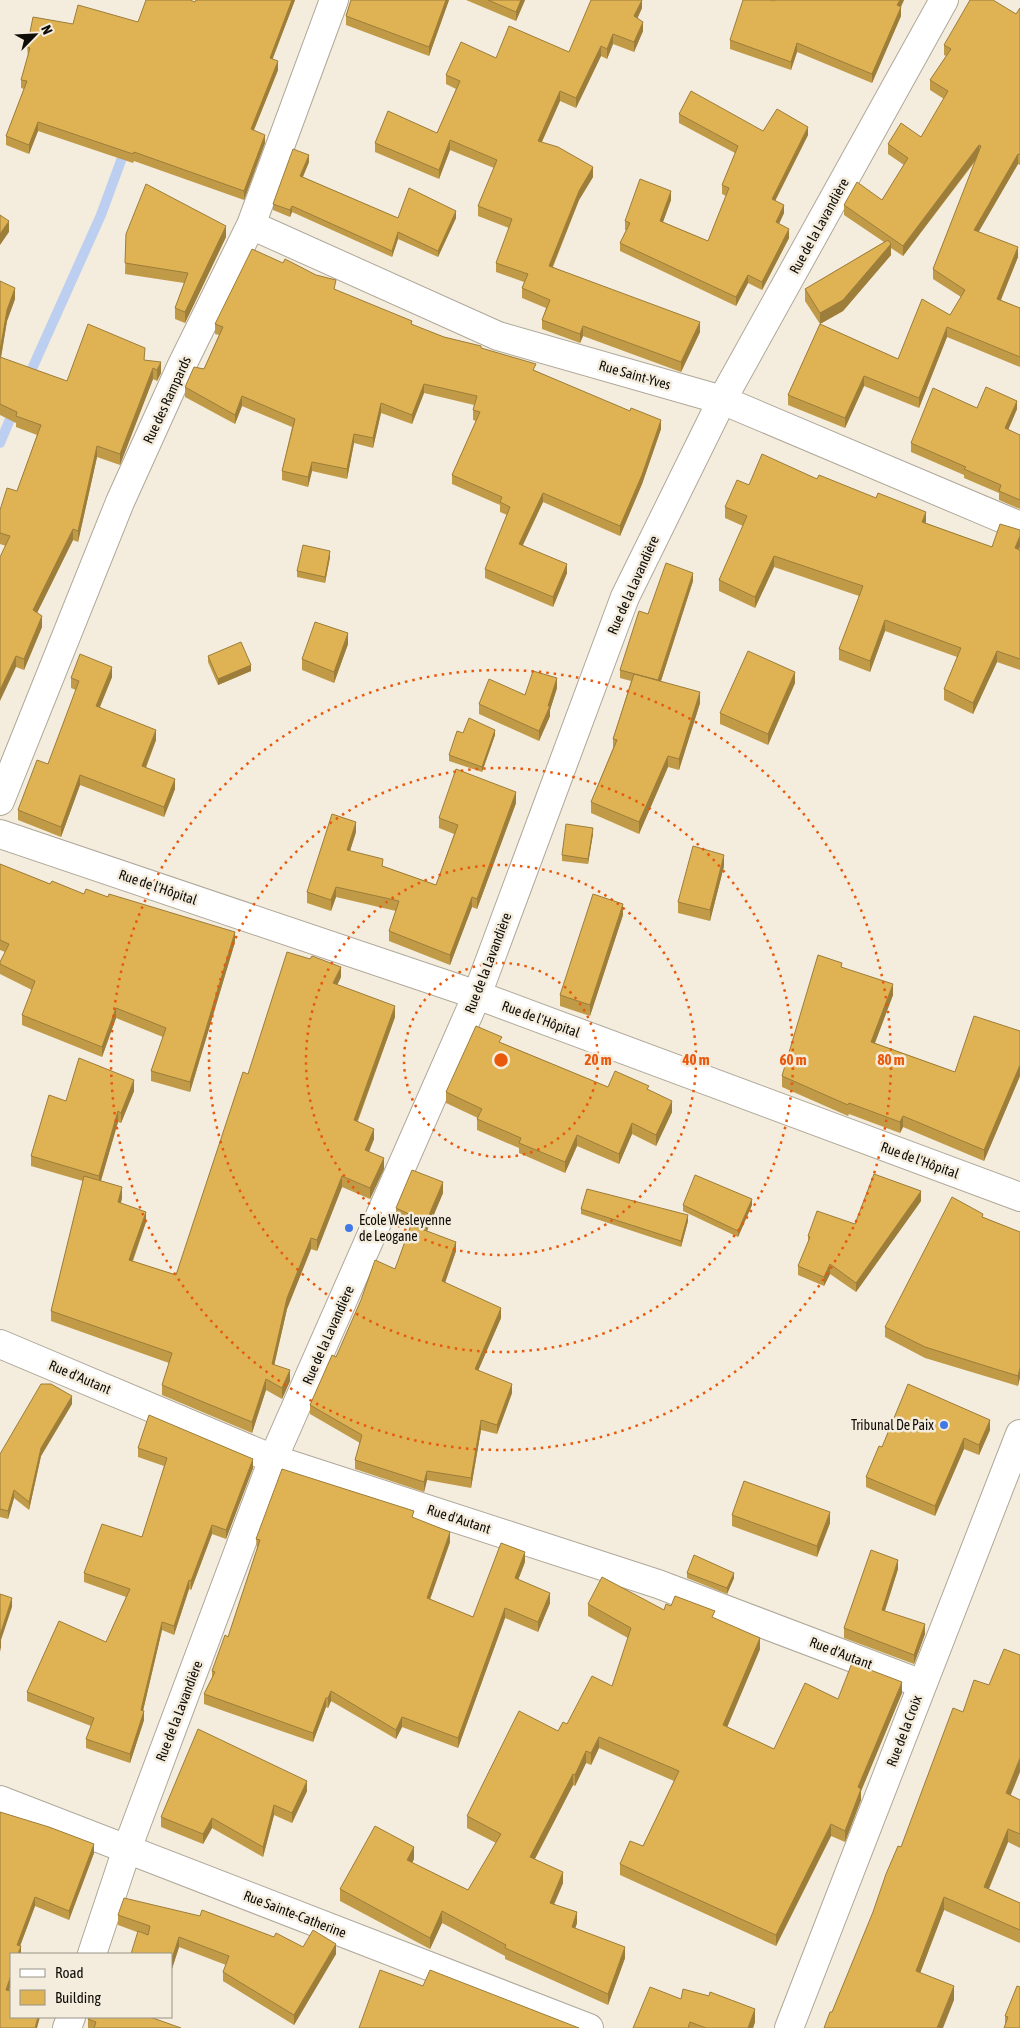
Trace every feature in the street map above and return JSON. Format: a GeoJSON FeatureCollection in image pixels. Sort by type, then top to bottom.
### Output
{"type":"FeatureCollection","features":[{"type":"Feature","properties":{"kind":"street","name":"Rue des Rampards"},"geometry":{"type":"LineString","coordinates":[[0,801],[120,502],[182,367],[251,225],[334,0]]}},
{"type":"Feature","properties":{"kind":"street","name":"Rue de la Lavandière"},"geometry":{"type":"LineString","coordinates":[[92,1953],[127,1848],[273,1459],[477,995],[625,596],[722,400],[944,0]]}},
{"type":"Feature","properties":{"kind":"street","name":"Rue Saint-Yves"},"geometry":{"type":"LineString","coordinates":[[251,225],[498,336],[722,400],[1020,526]]}},
{"type":"Feature","properties":{"kind":"street","name":"Rue de l'Hôpital"},"geometry":{"type":"LineString","coordinates":[[0,834],[477,995],[1020,1196]]}},
{"type":"Feature","properties":{"kind":"street","name":"Rue d'Autant"},"geometry":{"type":"LineString","coordinates":[[0,1344],[273,1459],[658,1584],[922,1684]]}},
{"type":"Feature","properties":{"kind":"street","name":"Rue de la Croix"},"geometry":{"type":"LineString","coordinates":[[789,2028],[1020,1434]]}},
{"type":"Feature","properties":{"kind":"street","name":"Rue Sainte-Catherine"},"geometry":{"type":"LineString","coordinates":[[0,1800],[589,2028]]}},
{"type":"Feature","properties":{"kind":"building"},"geometry":{"type":"Polygon","coordinates":[[[146,0],[190,0],[195,2],[196,0],[292,0],[270,58],[278,61],[251,129],[265,135],[244,191],[134,152],[133,154],[38,122],[29,145],[6,136],[27,81],[21,80],[30,48],[27,47],[33,17],[73,24],[78,5],[138,22],[146,0]]]}},
{"type":"Feature","properties":{"kind":"building"},"geometry":{"type":"Polygon","coordinates":[[[351,0],[446,0],[429,47],[346,16],[351,0]]]}},
{"type":"Feature","properties":{"kind":"building"},"geometry":{"type":"Polygon","coordinates":[[[488,0],[521,0],[516,12],[488,0]]]}},
{"type":"Feature","properties":{"kind":"building"},"geometry":{"type":"Polygon","coordinates":[[[591,0],[642,0],[634,16],[643,22],[634,42],[613,34],[607,49],[601,46],[576,98],[560,91],[538,141],[558,147],[593,167],[579,191],[549,266],[700,322],[681,362],[583,326],[580,334],[542,320],[550,300],[522,288],[528,274],[496,263],[512,219],[478,206],[497,160],[450,140],[439,170],[375,143],[388,111],[437,133],[460,81],[446,75],[461,42],[496,58],[509,26],[569,52],[591,0]]]}},
{"type":"Feature","properties":{"kind":"building"},"geometry":{"type":"Polygon","coordinates":[[[743,0],[900,0],[897,5],[901,7],[872,74],[797,43],[791,62],[730,40],[743,0]]]}},
{"type":"Feature","properties":{"kind":"building"},"geometry":{"type":"Polygon","coordinates":[[[970,0],[993,0],[1016,14],[1020,8],[1020,155],[1018,154],[974,230],[1018,247],[997,299],[1020,308],[1020,357],[947,327],[919,398],[864,376],[845,418],[788,395],[820,324],[898,359],[922,299],[950,315],[965,290],[933,269],[981,146],[979,145],[903,246],[844,205],[857,182],[882,200],[908,158],[888,144],[901,123],[921,137],[948,91],[930,80],[951,49],[944,45],[970,0]]]}},
{"type":"Feature","properties":{"kind":"building"},"geometry":{"type":"Polygon","coordinates":[[[691,91],[763,131],[777,109],[808,127],[772,199],[784,205],[776,222],[789,229],[762,282],[748,275],[736,297],[620,243],[630,223],[625,221],[640,179],[671,191],[660,221],[708,241],[729,188],[722,185],[738,146],[679,114],[691,91]]]}},
{"type":"Feature","properties":{"kind":"building"},"geometry":{"type":"Polygon","coordinates":[[[293,149],[309,155],[300,176],[398,218],[409,188],[456,211],[438,251],[398,232],[392,251],[292,206],[290,210],[273,204],[293,149]]]}},
{"type":"Feature","properties":{"kind":"building"},"geometry":{"type":"Polygon","coordinates":[[[146,184],[226,226],[185,312],[175,308],[188,273],[125,263],[126,234],[146,184]]]}},
{"type":"Feature","properties":{"kind":"building"},"geometry":{"type":"Polygon","coordinates":[[[0,215],[9,221],[0,234],[0,215]]]}},
{"type":"Feature","properties":{"kind":"building"},"geometry":{"type":"Polygon","coordinates":[[[888,240],[891,244],[843,300],[820,313],[805,289],[888,240]]]}},
{"type":"Feature","properties":{"kind":"building"},"geometry":{"type":"Polygon","coordinates":[[[252,249],[283,263],[285,259],[316,275],[336,280],[334,289],[412,321],[411,324],[444,337],[481,346],[481,348],[536,364],[533,370],[630,411],[631,408],[661,420],[642,475],[620,526],[543,493],[519,544],[567,564],[553,597],[485,569],[510,507],[500,502],[502,497],[452,475],[480,412],[473,410],[477,396],[424,384],[412,415],[381,403],[373,438],[354,434],[347,469],[312,462],[308,477],[282,471],[295,419],[242,396],[235,415],[185,387],[194,367],[204,369],[223,327],[215,324],[252,249]]]}},
{"type":"Feature","properties":{"kind":"building"},"geometry":{"type":"Polygon","coordinates":[[[0,281],[15,288],[7,310],[0,351],[0,281]]]}},
{"type":"Feature","properties":{"kind":"building"},"geometry":{"type":"Polygon","coordinates":[[[88,324],[145,348],[144,360],[161,362],[157,370],[153,368],[120,454],[97,446],[78,531],[73,529],[33,610],[42,616],[24,659],[16,656],[0,690],[0,557],[10,536],[0,533],[0,510],[7,488],[17,491],[41,425],[16,416],[17,412],[0,404],[0,357],[67,381],[88,324]]]}},
{"type":"Feature","properties":{"kind":"building"},"geometry":{"type":"Polygon","coordinates":[[[986,387],[1017,401],[1005,428],[1020,435],[1020,500],[999,491],[1001,485],[964,469],[966,467],[911,443],[933,388],[977,408],[986,387]]]}},
{"type":"Feature","properties":{"kind":"building"},"geometry":{"type":"Polygon","coordinates":[[[762,454],[817,479],[819,475],[876,498],[878,493],[926,512],[922,522],[992,547],[1000,524],[1020,530],[1020,536],[1015,548],[1020,550],[1020,659],[997,651],[973,703],[944,689],[961,648],[885,620],[870,661],[839,649],[863,586],[774,556],[755,597],[719,580],[747,516],[725,507],[737,480],[749,485],[762,454]]]}},
{"type":"Feature","properties":{"kind":"building"},"geometry":{"type":"Polygon","coordinates":[[[303,545],[330,551],[325,577],[297,571],[303,545]]]}},
{"type":"Feature","properties":{"kind":"building"},"geometry":{"type":"Polygon","coordinates":[[[666,563],[693,573],[658,680],[620,670],[639,611],[648,614],[666,563]]]}},
{"type":"Feature","properties":{"kind":"building"},"geometry":{"type":"Polygon","coordinates":[[[315,622],[348,633],[334,672],[302,659],[315,622]]]}},
{"type":"Feature","properties":{"kind":"building"},"geometry":{"type":"Polygon","coordinates":[[[241,642],[251,665],[218,679],[208,656],[241,642]]]}},
{"type":"Feature","properties":{"kind":"building"},"geometry":{"type":"Polygon","coordinates":[[[748,651],[795,672],[768,734],[720,713],[748,651]]]}},
{"type":"Feature","properties":{"kind":"building"},"geometry":{"type":"Polygon","coordinates":[[[80,654],[112,667],[96,706],[156,730],[142,766],[175,779],[164,807],[80,775],[61,827],[18,810],[37,760],[48,764],[79,681],[71,678],[80,654]]]}},
{"type":"Feature","properties":{"kind":"building"},"geometry":{"type":"Polygon","coordinates":[[[533,671],[557,678],[548,706],[550,706],[539,731],[479,704],[489,679],[525,695],[533,671]]]}},
{"type":"Feature","properties":{"kind":"building"},"geometry":{"type":"Polygon","coordinates":[[[634,674],[700,692],[679,759],[668,756],[639,822],[591,802],[617,740],[613,739],[634,674]]]}},
{"type":"Feature","properties":{"kind":"building"},"geometry":{"type":"Polygon","coordinates":[[[469,718],[495,730],[482,767],[449,755],[457,731],[463,733],[469,718]]]}},
{"type":"Feature","properties":{"kind":"building"},"geometry":{"type":"Polygon","coordinates":[[[456,769],[516,792],[477,899],[472,897],[450,955],[389,931],[399,901],[336,887],[331,900],[307,892],[332,814],[356,822],[347,850],[383,859],[382,866],[436,885],[458,825],[439,818],[456,769]]]}},
{"type":"Feature","properties":{"kind":"building"},"geometry":{"type":"Polygon","coordinates":[[[566,824],[593,828],[588,859],[562,855],[566,824]]]}},
{"type":"Feature","properties":{"kind":"building"},"geometry":{"type":"Polygon","coordinates":[[[693,846],[724,855],[710,910],[678,902],[693,846]]]}},
{"type":"Feature","properties":{"kind":"building"},"geometry":{"type":"Polygon","coordinates":[[[0,864],[50,884],[52,881],[84,894],[86,889],[108,897],[109,894],[235,932],[190,1082],[151,1071],[166,1028],[116,1008],[102,1047],[22,1015],[35,981],[0,964],[9,944],[0,940],[0,864]]]}},
{"type":"Feature","properties":{"kind":"building"},"geometry":{"type":"Polygon","coordinates":[[[593,894],[623,904],[590,1005],[560,995],[593,894]]]}},
{"type":"Feature","properties":{"kind":"building"},"geometry":{"type":"Polygon","coordinates":[[[287,952],[310,959],[312,956],[341,967],[333,983],[395,1006],[354,1120],[374,1129],[365,1150],[384,1158],[370,1188],[342,1176],[317,1240],[311,1238],[287,1298],[272,1364],[290,1370],[282,1388],[266,1379],[252,1422],[162,1385],[172,1353],[51,1311],[84,1176],[122,1187],[118,1202],[146,1212],[129,1260],[176,1275],[243,1072],[248,1074],[287,952]]]}},
{"type":"Feature","properties":{"kind":"building"},"geometry":{"type":"Polygon","coordinates":[[[818,955],[842,963],[841,967],[893,984],[871,1042],[955,1072],[974,1016],[1020,1031],[1020,1065],[984,1150],[903,1116],[900,1122],[849,1103],[848,1105],[782,1076],[818,955]]]}},
{"type":"Feature","properties":{"kind":"building"},"geometry":{"type":"Polygon","coordinates":[[[476,1026],[502,1037],[499,1042],[608,1087],[615,1071],[649,1086],[647,1089],[672,1101],[656,1135],[632,1123],[619,1154],[577,1135],[565,1162],[519,1143],[521,1138],[477,1119],[482,1109],[446,1092],[476,1026]]]}},
{"type":"Feature","properties":{"kind":"building"},"geometry":{"type":"Polygon","coordinates":[[[79,1058],[134,1080],[121,1113],[118,1111],[99,1176],[31,1156],[49,1095],[66,1101],[79,1058]]]}},
{"type":"Feature","properties":{"kind":"building"},"geometry":{"type":"Polygon","coordinates":[[[412,1170],[443,1182],[426,1222],[396,1208],[412,1170]]]}},
{"type":"Feature","properties":{"kind":"building"},"geometry":{"type":"Polygon","coordinates":[[[874,1174],[921,1191],[856,1283],[830,1264],[824,1277],[798,1266],[810,1237],[808,1236],[817,1211],[855,1224],[874,1174]]]}},
{"type":"Feature","properties":{"kind":"building"},"geometry":{"type":"Polygon","coordinates":[[[695,1175],[752,1199],[738,1231],[683,1205],[695,1175]]]}},
{"type":"Feature","properties":{"kind":"building"},"geometry":{"type":"Polygon","coordinates":[[[587,1189],[688,1215],[681,1241],[581,1209],[587,1189]]]}},
{"type":"Feature","properties":{"kind":"building"},"geometry":{"type":"Polygon","coordinates":[[[952,1197],[983,1214],[982,1217],[1020,1232],[1020,1368],[1018,1376],[925,1347],[885,1327],[952,1197]]]}},
{"type":"Feature","properties":{"kind":"building"},"geometry":{"type":"Polygon","coordinates":[[[411,1225],[456,1242],[442,1281],[501,1308],[475,1369],[512,1384],[497,1425],[481,1420],[471,1478],[427,1471],[424,1482],[355,1460],[362,1435],[310,1405],[332,1355],[336,1357],[361,1300],[375,1260],[395,1269],[411,1225]]]}},
{"type":"Feature","properties":{"kind":"building"},"geometry":{"type":"Polygon","coordinates":[[[41,1384],[51,1384],[72,1396],[41,1448],[29,1502],[14,1490],[8,1511],[0,1509],[0,1454],[41,1384]]]}},
{"type":"Feature","properties":{"kind":"building"},"geometry":{"type":"Polygon","coordinates":[[[908,1384],[990,1420],[979,1445],[964,1438],[935,1506],[866,1477],[879,1446],[882,1447],[908,1384]]]}},
{"type":"Feature","properties":{"kind":"building"},"geometry":{"type":"Polygon","coordinates":[[[149,1415],[253,1459],[226,1530],[212,1525],[191,1581],[189,1580],[174,1626],[162,1622],[141,1710],[144,1711],[130,1754],[86,1739],[94,1718],[27,1692],[59,1621],[106,1642],[130,1589],[84,1573],[102,1524],[142,1537],[167,1458],[138,1448],[149,1415]]]}},
{"type":"Feature","properties":{"kind":"building"},"geometry":{"type":"Polygon","coordinates":[[[282,1469],[414,1511],[412,1517],[450,1532],[427,1598],[473,1617],[501,1543],[525,1552],[515,1578],[550,1593],[538,1622],[505,1608],[458,1738],[402,1717],[396,1730],[331,1691],[328,1698],[326,1698],[313,1733],[204,1694],[215,1672],[212,1671],[225,1635],[228,1637],[260,1540],[256,1539],[282,1469]]]}},
{"type":"Feature","properties":{"kind":"building"},"geometry":{"type":"Polygon","coordinates":[[[744,1481],[830,1512],[817,1546],[732,1515],[744,1481]]]}},
{"type":"Feature","properties":{"kind":"building"},"geometry":{"type":"Polygon","coordinates":[[[871,1550],[898,1560],[882,1610],[925,1624],[914,1655],[844,1628],[871,1550]]]}},
{"type":"Feature","properties":{"kind":"building"},"geometry":{"type":"Polygon","coordinates":[[[694,1555],[734,1573],[727,1588],[687,1573],[694,1555]]]}},
{"type":"Feature","properties":{"kind":"building"},"geometry":{"type":"Polygon","coordinates":[[[602,1577],[664,1610],[666,1604],[671,1606],[675,1596],[715,1611],[712,1617],[760,1638],[723,1725],[774,1749],[805,1683],[838,1699],[852,1663],[902,1682],[858,1787],[861,1789],[845,1831],[831,1824],[776,1935],[620,1864],[630,1841],[643,1846],[679,1771],[599,1737],[591,1753],[586,1751],[530,1857],[563,1872],[550,1903],[577,1912],[572,1927],[625,1947],[608,1994],[505,1948],[506,1945],[442,1911],[430,1938],[340,1889],[375,1826],[414,1847],[407,1860],[468,1890],[501,1834],[467,1816],[519,1711],[558,1731],[563,1722],[567,1724],[592,1676],[612,1686],[631,1628],[588,1604],[602,1577]]]}},
{"type":"Feature","properties":{"kind":"building"},"geometry":{"type":"Polygon","coordinates":[[[0,1594],[12,1598],[0,1635],[0,1594]]]}},
{"type":"Feature","properties":{"kind":"building"},"geometry":{"type":"Polygon","coordinates":[[[1004,1649],[1020,1655],[1020,1758],[1006,1793],[1020,1800],[1020,1834],[1008,1829],[984,1887],[1020,1903],[1020,1930],[944,1897],[916,1971],[954,1986],[937,2028],[824,2028],[873,1912],[886,1874],[898,1846],[901,1847],[953,1708],[963,1712],[974,1680],[989,1685],[1004,1649]]]}},
{"type":"Feature","properties":{"kind":"building"},"geometry":{"type":"Polygon","coordinates":[[[198,1729],[307,1781],[292,1813],[274,1805],[263,1847],[212,1818],[203,1834],[161,1817],[198,1729]]]}},
{"type":"Feature","properties":{"kind":"building"},"geometry":{"type":"Polygon","coordinates":[[[0,1812],[49,1827],[94,1844],[69,1911],[35,1897],[17,1945],[21,1946],[18,1953],[10,1953],[10,1978],[6,1990],[10,1991],[10,2018],[38,2018],[35,2028],[0,2028],[0,1812]]]}},
{"type":"Feature","properties":{"kind":"building"},"geometry":{"type":"Polygon","coordinates":[[[124,1898],[200,1916],[202,1910],[274,1937],[276,1933],[303,1947],[313,1930],[336,1944],[294,2015],[223,1972],[229,1956],[179,1937],[172,1959],[172,1953],[131,1953],[138,1931],[148,1935],[150,1926],[118,1915],[124,1898]]]}},
{"type":"Feature","properties":{"kind":"building"},"geometry":{"type":"Polygon","coordinates":[[[380,1970],[423,1986],[430,1970],[579,2028],[359,2028],[380,1970]]]}},
{"type":"Feature","properties":{"kind":"building"},"geometry":{"type":"Polygon","coordinates":[[[1017,1986],[1020,1987],[1020,2028],[1004,2028],[1008,2017],[1005,2016],[1017,1986]]]}},
{"type":"Feature","properties":{"kind":"building"},"geometry":{"type":"Polygon","coordinates":[[[650,1987],[681,1999],[683,1989],[709,1996],[710,1992],[755,2009],[748,2028],[706,2028],[690,2022],[688,2028],[633,2028],[650,1987]]]}},
{"type":"Feature","properties":{"kind":"building"},"geometry":{"type":"Polygon","coordinates":[[[153,2018],[181,2028],[94,2028],[96,2022],[88,2019],[153,2018]]]}},
{"type":"Feature","properties":{"kind":"waterway"},"geometry":{"type":"LineString","coordinates":[[27,380],[101,215],[126,147]]}},
{"type":"Feature","properties":{"kind":"waterway"},"geometry":{"type":"LineString","coordinates":[[0,443],[15,407]]}},
{"type":"Feature","properties":{"kind":"place","name":"Ecole Wesleyenne de Leogane"},"geometry":{"type":"Point","coordinates":[349,1228]}},
{"type":"Feature","properties":{"kind":"place","name":"Tribunal De Paix"},"geometry":{"type":"Point","coordinates":[944,1425]}}]}
